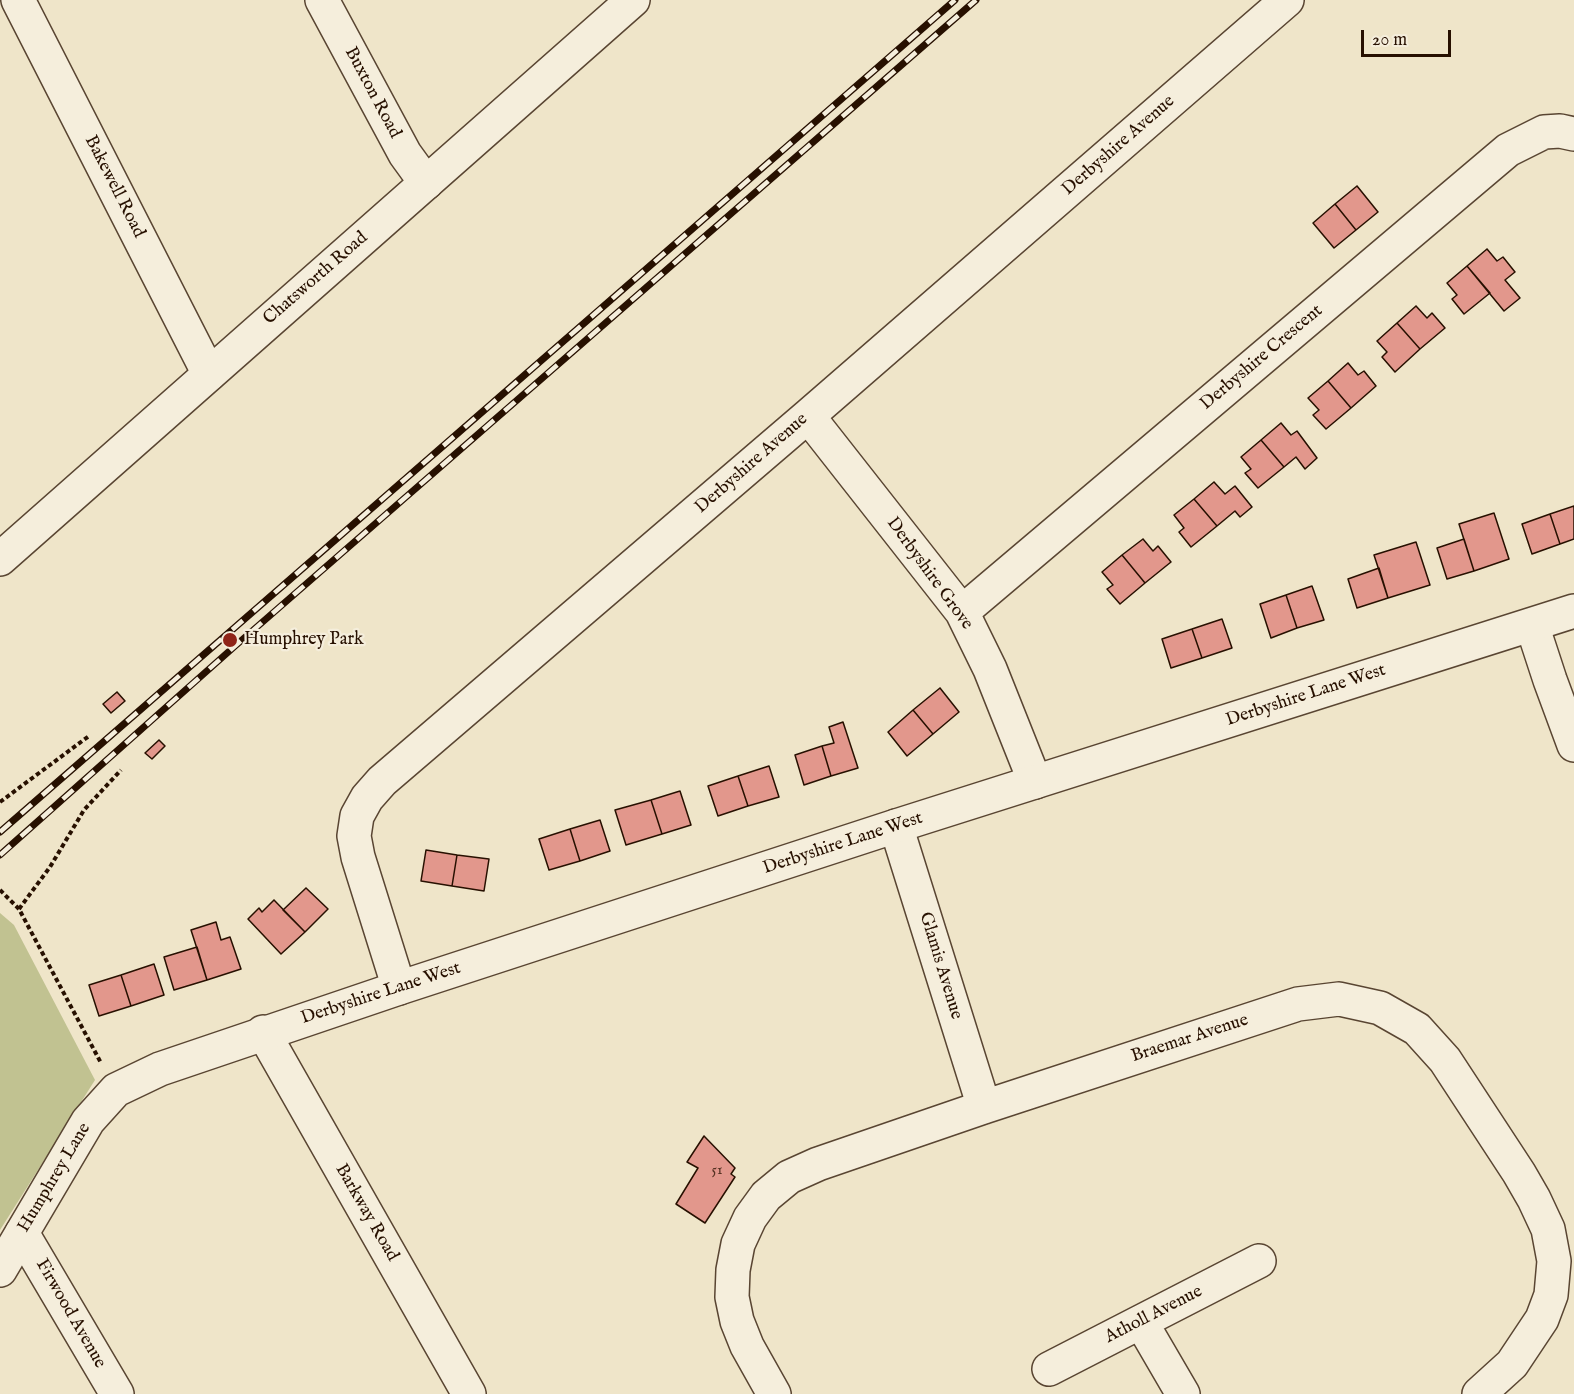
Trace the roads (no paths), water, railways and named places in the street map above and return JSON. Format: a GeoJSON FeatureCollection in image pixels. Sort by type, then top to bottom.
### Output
{"type":"FeatureCollection","features":[{"type":"Feature","properties":{"kind":"street","name":"Bakewell Road"},"geometry":{"type":"LineString","coordinates":[[18,0],[209,374]]}},
{"type":"Feature","properties":{"kind":"street","name":"Buxton Road"},"geometry":{"type":"LineString","coordinates":[[322,0],[405,154],[426,183]]}},
{"type":"Feature","properties":{"kind":"street","name":"Chatsworth Road"},"geometry":{"type":"LineString","coordinates":[[0,558],[633,0]]}},
{"type":"Feature","properties":{"kind":"street","name":"Derbyshire Avenue"},"geometry":{"type":"LineString","coordinates":[[399,988],[358,857],[354,836],[357,816],[367,798],[382,781],[808,416],[1287,0]]}},
{"type":"Feature","properties":{"kind":"street","name":"Derbyshire Crescent"},"geometry":{"type":"LineString","coordinates":[[962,612],[1508,150],[1544,132],[1560,131],[1574,134]]}},
{"type":"Feature","properties":{"kind":"street","name":"Derbyshire Grove"},"geometry":{"type":"LineString","coordinates":[[808,416],[962,612],[990,669],[1035,782]]}},
{"type":"Feature","properties":{"kind":"street","name":"Derbyshire Lane West"},"geometry":{"type":"LineString","coordinates":[[116,1090],[160,1069],[263,1032],[896,826],[1574,611]]}},
{"type":"Feature","properties":{"kind":"street"},"geometry":{"type":"LineString","coordinates":[[1532,625],[1574,744]]}},
{"type":"Feature","properties":{"kind":"street","name":"Glamis Avenue"},"geometry":{"type":"LineString","coordinates":[[896,826],[984,1107]]}},
{"type":"Feature","properties":{"kind":"street","name":"Braemar Avenue"},"geometry":{"type":"LineString","coordinates":[[774,1394],[747,1346],[737,1321],[732,1297],[732,1270],[738,1244],[750,1218],[766,1196],[789,1177],[818,1164],[984,1107],[1298,1004],[1339,999],[1380,1008],[1417,1029],[1445,1060],[1534,1198],[1548,1229],[1554,1261],[1551,1295],[1542,1319],[1512,1364],[1479,1394]]}},
{"type":"Feature","properties":{"kind":"street","name":"Barkway Road"},"geometry":{"type":"LineString","coordinates":[[263,1032],[469,1394]]}},
{"type":"Feature","properties":{"kind":"street","name":"Humphrey Lane"},"geometry":{"type":"LineString","coordinates":[[0,1270],[88,1120],[116,1090]]}},
{"type":"Feature","properties":{"kind":"street","name":"Firwood Avenue"},"geometry":{"type":"LineString","coordinates":[[22,1233],[117,1394]]}},
{"type":"Feature","properties":{"kind":"street","name":"Atholl Avenue"},"geometry":{"type":"LineString","coordinates":[[1049,1369],[1259,1261]]}},
{"type":"Feature","properties":{"kind":"street"},"geometry":{"type":"LineString","coordinates":[[1141,1322],[1183,1394]]}},
{"type":"Feature","properties":{"kind":"railway"},"geometry":{"type":"LineString","coordinates":[[0,832],[955,0]]}},
{"type":"Feature","properties":{"kind":"railway"},"geometry":{"type":"LineString","coordinates":[[0,855],[235,646],[976,0]]}},
{"type":"Feature","properties":{"kind":"place","name":"Humphrey Park"},"geometry":{"type":"Point","coordinates":[230,640]}}]}
